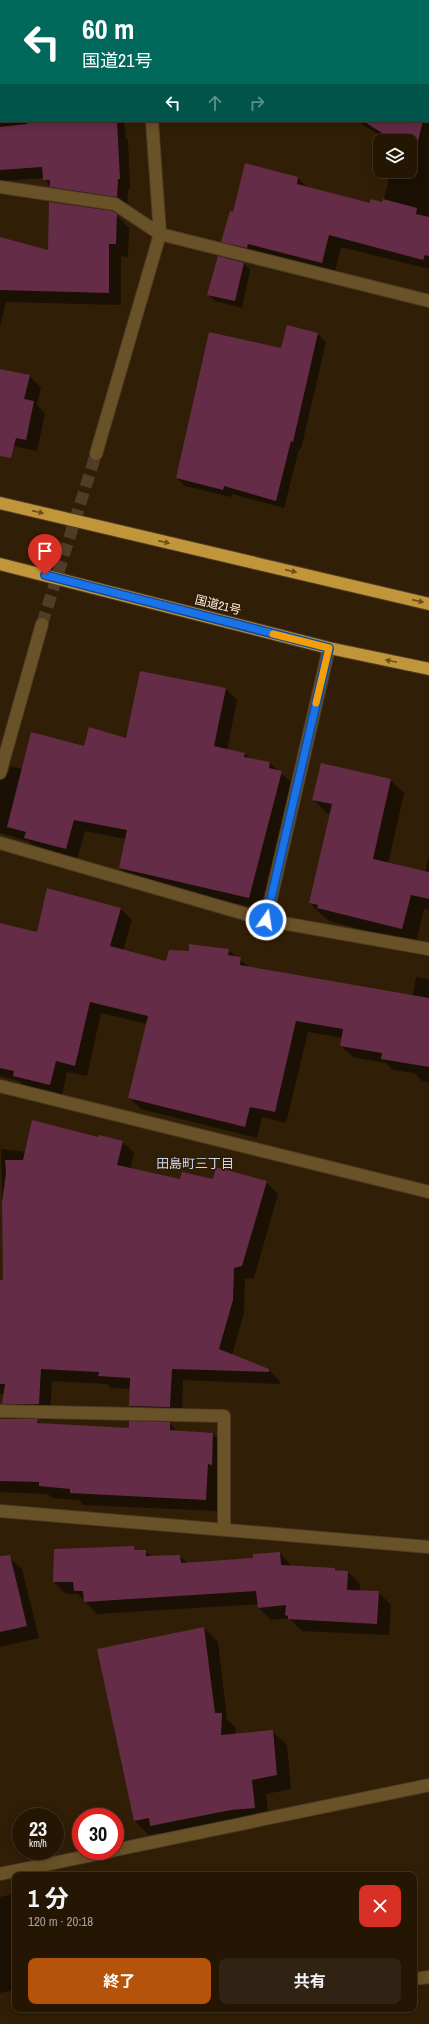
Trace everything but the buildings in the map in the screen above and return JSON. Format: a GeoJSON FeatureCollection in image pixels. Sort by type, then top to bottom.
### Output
{"type":"FeatureCollection","features":[{"type":"Feature","properties":{"kind":"highway"},"geometry":{"type":"LineString","coordinates":[[0,503],[429,604]]}},
{"type":"Feature","properties":{"kind":"highway","name":"国道21号"},"geometry":{"type":"LineString","coordinates":[[0,564],[329,648],[429,669]]}},
{"type":"Feature","properties":{"kind":"street"},"geometry":{"type":"LineString","coordinates":[[96,454],[160,234],[152,122]]}},
{"type":"Feature","properties":{"kind":"street"},"geometry":{"type":"LineString","coordinates":[[0,187],[115,204],[160,234],[429,301]]}},
{"type":"Feature","properties":{"kind":"street"},"geometry":{"type":"LineString","coordinates":[[0,773],[42,624]]}},
{"type":"Feature","properties":{"kind":"street"},"geometry":{"type":"LineString","coordinates":[[266,920],[329,648]]}},
{"type":"Feature","properties":{"kind":"street"},"geometry":{"type":"LineString","coordinates":[[0,843],[266,920],[429,949]]}},
{"type":"Feature","properties":{"kind":"street"},"geometry":{"type":"LineString","coordinates":[[0,1086],[429,1192]]}},
{"type":"Feature","properties":{"kind":"street"},"geometry":{"type":"LineString","coordinates":[[0,1411],[224,1416],[224,1529]]}},
{"type":"Feature","properties":{"kind":"street"},"geometry":{"type":"LineString","coordinates":[[0,1510],[429,1547]]}},
{"type":"Feature","properties":{"kind":"street"},"geometry":{"type":"LineString","coordinates":[[124,1848],[429,1786]]}},
{"type":"Feature","properties":{"kind":"street"},"geometry":{"type":"LineString","coordinates":[[0,1874],[72,1859]]}},
{"type":"Feature","properties":{"kind":"street"},"geometry":{"type":"LineString","coordinates":[[417,1979],[429,1977]]}},
{"type":"Feature","properties":{"kind":"tunnel"},"geometry":{"type":"LineString","coordinates":[[42,624],[96,454]]}},
{"type":"Feature","properties":{"kind":"slow traffic"},"geometry":{"type":"LineString","coordinates":[[273,634],[329,648],[316,703]]}},
{"type":"Feature","properties":{"kind":"district","name":"田島町三丁目"},"geometry":{"type":"Point","coordinates":[195,1163]}},
{"type":"Feature","properties":{"kind":"route"},"geometry":{"type":"LineString","coordinates":[[45,575],[329,648],[266,920]]}}]}
